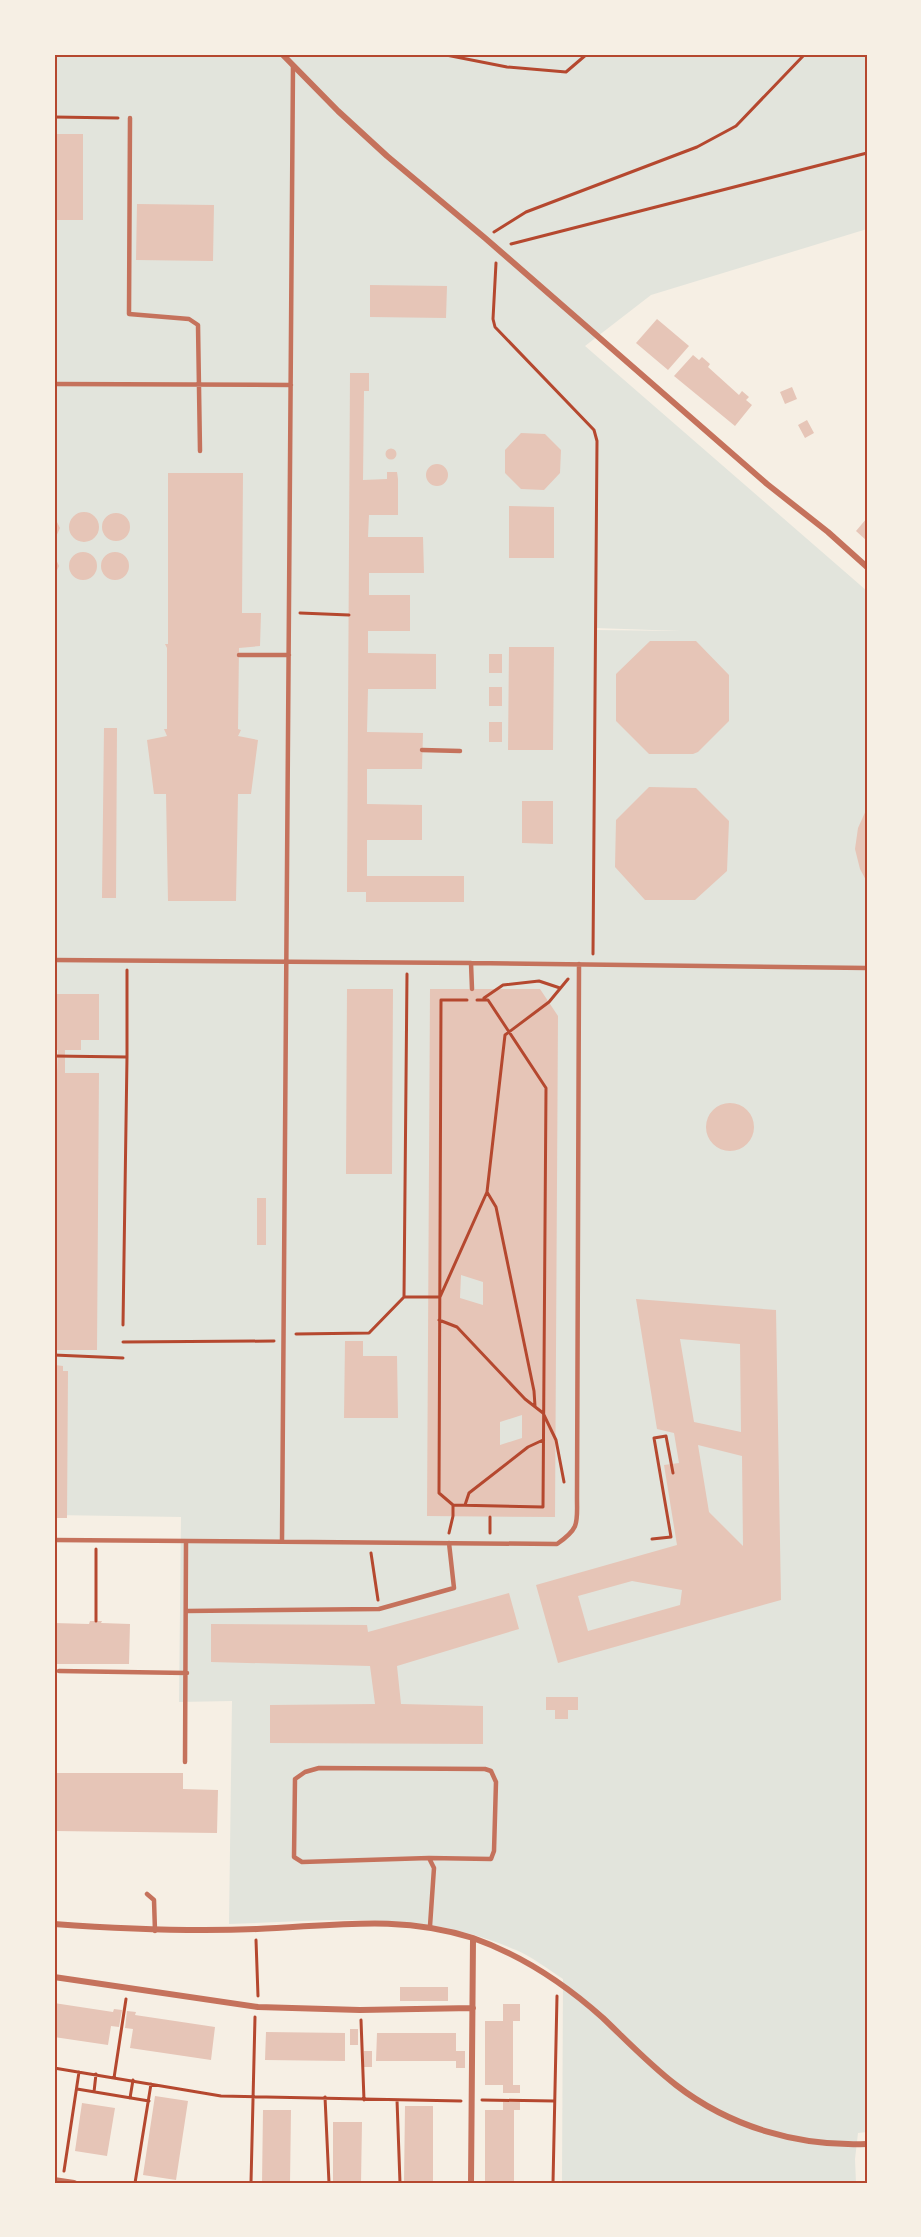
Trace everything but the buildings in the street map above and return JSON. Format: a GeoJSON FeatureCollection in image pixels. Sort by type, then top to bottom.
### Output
{"type":"FeatureCollection","features":[{"type":"Feature","properties":{"kind":"street"},"geometry":{"type":"LineString","coordinates":[[282,54],[387,156],[485,238],[767,484],[828,531],[867,567]]}},
{"type":"Feature","properties":{"kind":"street"},"geometry":{"type":"LineString","coordinates":[[54,1924],[155,1931],[257,1929],[382,1922],[430,1926],[473,1939],[537,1968],[594,2011],[677,2086],[715,2110],[748,2125],[810,2142],[867,2144]]}},
{"type":"Feature","properties":{"kind":"street"},"geometry":{"type":"LineString","coordinates":[[471,2183],[473,1939]]}},
{"type":"Feature","properties":{"kind":"street"},"geometry":{"type":"LineString","coordinates":[[54,1977],[258,2007],[360,2010],[473,2008]]}},
{"type":"Feature","properties":{"kind":"street"},"geometry":{"type":"LineString","coordinates":[[54,2180],[74,2183]]}},
{"type":"Feature","properties":{"kind":"lane"},"geometry":{"type":"LineString","coordinates":[[282,1541],[293,65]]}},
{"type":"Feature","properties":{"kind":"lane"},"geometry":{"type":"LineString","coordinates":[[130,118],[129,314],[189,319],[198,325],[200,451]]}},
{"type":"Feature","properties":{"kind":"lane"},"geometry":{"type":"LineString","coordinates":[[54,384],[291,385]]}},
{"type":"Feature","properties":{"kind":"lane"},"geometry":{"type":"LineString","coordinates":[[239,655],[289,655]]}},
{"type":"Feature","properties":{"kind":"lane"},"geometry":{"type":"LineString","coordinates":[[422,750],[460,750]]}},
{"type":"Feature","properties":{"kind":"lane"},"geometry":{"type":"LineString","coordinates":[[54,960],[867,968]]}},
{"type":"Feature","properties":{"kind":"lane"},"geometry":{"type":"LineString","coordinates":[[471,963],[472,989]]}},
{"type":"Feature","properties":{"kind":"lane"},"geometry":{"type":"LineString","coordinates":[[54,1540],[557,1544],[568,1536],[576,1526],[579,964]]}},
{"type":"Feature","properties":{"kind":"lane"},"geometry":{"type":"LineString","coordinates":[[185,1762],[186,1542]]}},
{"type":"Feature","properties":{"kind":"lane"},"geometry":{"type":"LineString","coordinates":[[186,1611],[379,1609],[454,1588],[449,1543]]}},
{"type":"Feature","properties":{"kind":"lane"},"geometry":{"type":"LineString","coordinates":[[59,1671],[187,1673]]}},
{"type":"Feature","properties":{"kind":"lane"},"geometry":{"type":"LineString","coordinates":[[319,1768],[485,1768],[491,1771],[496,1782],[494,1851],[491,1859],[429,1858],[302,1862],[294,1857],[295,1779],[305,1772],[319,1768]]}},
{"type":"Feature","properties":{"kind":"lane"},"geometry":{"type":"LineString","coordinates":[[429,1858],[434,1868],[430,1926]]}},
{"type":"Feature","properties":{"kind":"lane"},"geometry":{"type":"LineString","coordinates":[[147,1894],[154,1900],[155,1931]]}},
{"type":"Feature","properties":{"kind":"path"},"geometry":{"type":"LineString","coordinates":[[441,54],[507,67],[566,72],[587,54]]}},
{"type":"Feature","properties":{"kind":"path"},"geometry":{"type":"LineString","coordinates":[[485,238],[526,212],[697,147],[736,126],[796,66],[805,54]]}},
{"type":"Feature","properties":{"kind":"path"},"geometry":{"type":"LineString","coordinates":[[54,117],[130,118]]}},
{"type":"Feature","properties":{"kind":"path"},"geometry":{"type":"LineString","coordinates":[[593,964],[597,441],[594,430],[495,327],[493,319],[496,248],[867,153]]}},
{"type":"Feature","properties":{"kind":"path"},"geometry":{"type":"LineString","coordinates":[[289,613],[349,615]]}},
{"type":"Feature","properties":{"kind":"path"},"geometry":{"type":"LineString","coordinates":[[123,1325],[128,961]]}},
{"type":"Feature","properties":{"kind":"path"},"geometry":{"type":"LineString","coordinates":[[283,1334],[369,1333],[404,1297],[407,963]]}},
{"type":"Feature","properties":{"kind":"path"},"geometry":{"type":"LineString","coordinates":[[440,1297],[487,1192],[505,1035],[549,1002],[579,964]]}},
{"type":"Feature","properties":{"kind":"path"},"geometry":{"type":"LineString","coordinates":[[472,1004],[503,985],[539,981],[560,988]]}},
{"type":"Feature","properties":{"kind":"path"},"geometry":{"type":"LineString","coordinates":[[441,1000],[488,1000],[546,1088],[543,1507],[453,1505],[439,1493],[440,1297],[441,1000]]}},
{"type":"Feature","properties":{"kind":"path"},"geometry":{"type":"LineString","coordinates":[[54,1056],[127,1057]]}},
{"type":"Feature","properties":{"kind":"path"},"geometry":{"type":"LineString","coordinates":[[487,1192],[496,1207],[536,1407]]}},
{"type":"Feature","properties":{"kind":"path"},"geometry":{"type":"LineString","coordinates":[[404,1297],[440,1297]]}},
{"type":"Feature","properties":{"kind":"path"},"geometry":{"type":"LineString","coordinates":[[439,1320],[457,1327],[525,1399],[543,1413],[556,1440],[566,1490]]}},
{"type":"Feature","properties":{"kind":"path"},"geometry":{"type":"LineString","coordinates":[[123,1342],[284,1341]]}},
{"type":"Feature","properties":{"kind":"path"},"geometry":{"type":"LineString","coordinates":[[54,1355],[123,1358]]}},
{"type":"Feature","properties":{"kind":"path"},"geometry":{"type":"LineString","coordinates":[[652,1539],[671,1537],[654,1438],[666,1436],[673,1473]]}},
{"type":"Feature","properties":{"kind":"path"},"geometry":{"type":"LineString","coordinates":[[465,1505],[469,1493],[528,1447],[543,1440]]}},
{"type":"Feature","properties":{"kind":"path"},"geometry":{"type":"LineString","coordinates":[[449,1527],[453,1518],[453,1505]]}},
{"type":"Feature","properties":{"kind":"path"},"geometry":{"type":"LineString","coordinates":[[490,1516],[490,1528]]}},
{"type":"Feature","properties":{"kind":"path"},"geometry":{"type":"LineString","coordinates":[[96,1542],[96,1621]]}},
{"type":"Feature","properties":{"kind":"path"},"geometry":{"type":"LineString","coordinates":[[369,1542],[379,1609]]}},
{"type":"Feature","properties":{"kind":"path"},"geometry":{"type":"LineString","coordinates":[[251,2183],[254,2019],[258,2007],[257,1929]]}},
{"type":"Feature","properties":{"kind":"path"},"geometry":{"type":"LineString","coordinates":[[553,2183],[557,1982]]}},
{"type":"Feature","properties":{"kind":"path"},"geometry":{"type":"LineString","coordinates":[[114,2078],[128,1987]]}},
{"type":"Feature","properties":{"kind":"path"},"geometry":{"type":"LineString","coordinates":[[360,2010],[364,2100]]}},
{"type":"Feature","properties":{"kind":"path"},"geometry":{"type":"LineString","coordinates":[[54,2068],[221,2096],[325,2097],[364,2100],[554,2101]]}},
{"type":"Feature","properties":{"kind":"path"},"geometry":{"type":"LineString","coordinates":[[62,2181],[79,2072]]}},
{"type":"Feature","properties":{"kind":"path"},"geometry":{"type":"LineString","coordinates":[[94,2092],[96,2074]]}},
{"type":"Feature","properties":{"kind":"path"},"geometry":{"type":"LineString","coordinates":[[130,2098],[132,2080]]}},
{"type":"Feature","properties":{"kind":"path"},"geometry":{"type":"LineString","coordinates":[[135,2183],[151,2084]]}},
{"type":"Feature","properties":{"kind":"path"},"geometry":{"type":"LineString","coordinates":[[77,2089],[149,2101]]}},
{"type":"Feature","properties":{"kind":"path"},"geometry":{"type":"LineString","coordinates":[[325,2097],[329,2183]]}},
{"type":"Feature","properties":{"kind":"path"},"geometry":{"type":"LineString","coordinates":[[397,2100],[400,2183]]}},
{"type":"Feature","properties":{"kind":"shaded area"},"geometry":{"type":"Polygon","coordinates":[[[54,54],[867,54],[867,229],[651,295],[585,346],[867,591],[867,2132],[858,2133],[855,2159],[856,2183],[562,2183],[563,1979],[516,1950],[481,1937],[446,1928],[375,1920],[229,1924],[232,1701],[179,1702],[181,1517],[54,1515],[54,54]],[[596,628],[596,630],[680,631],[596,628]]]}}]}
